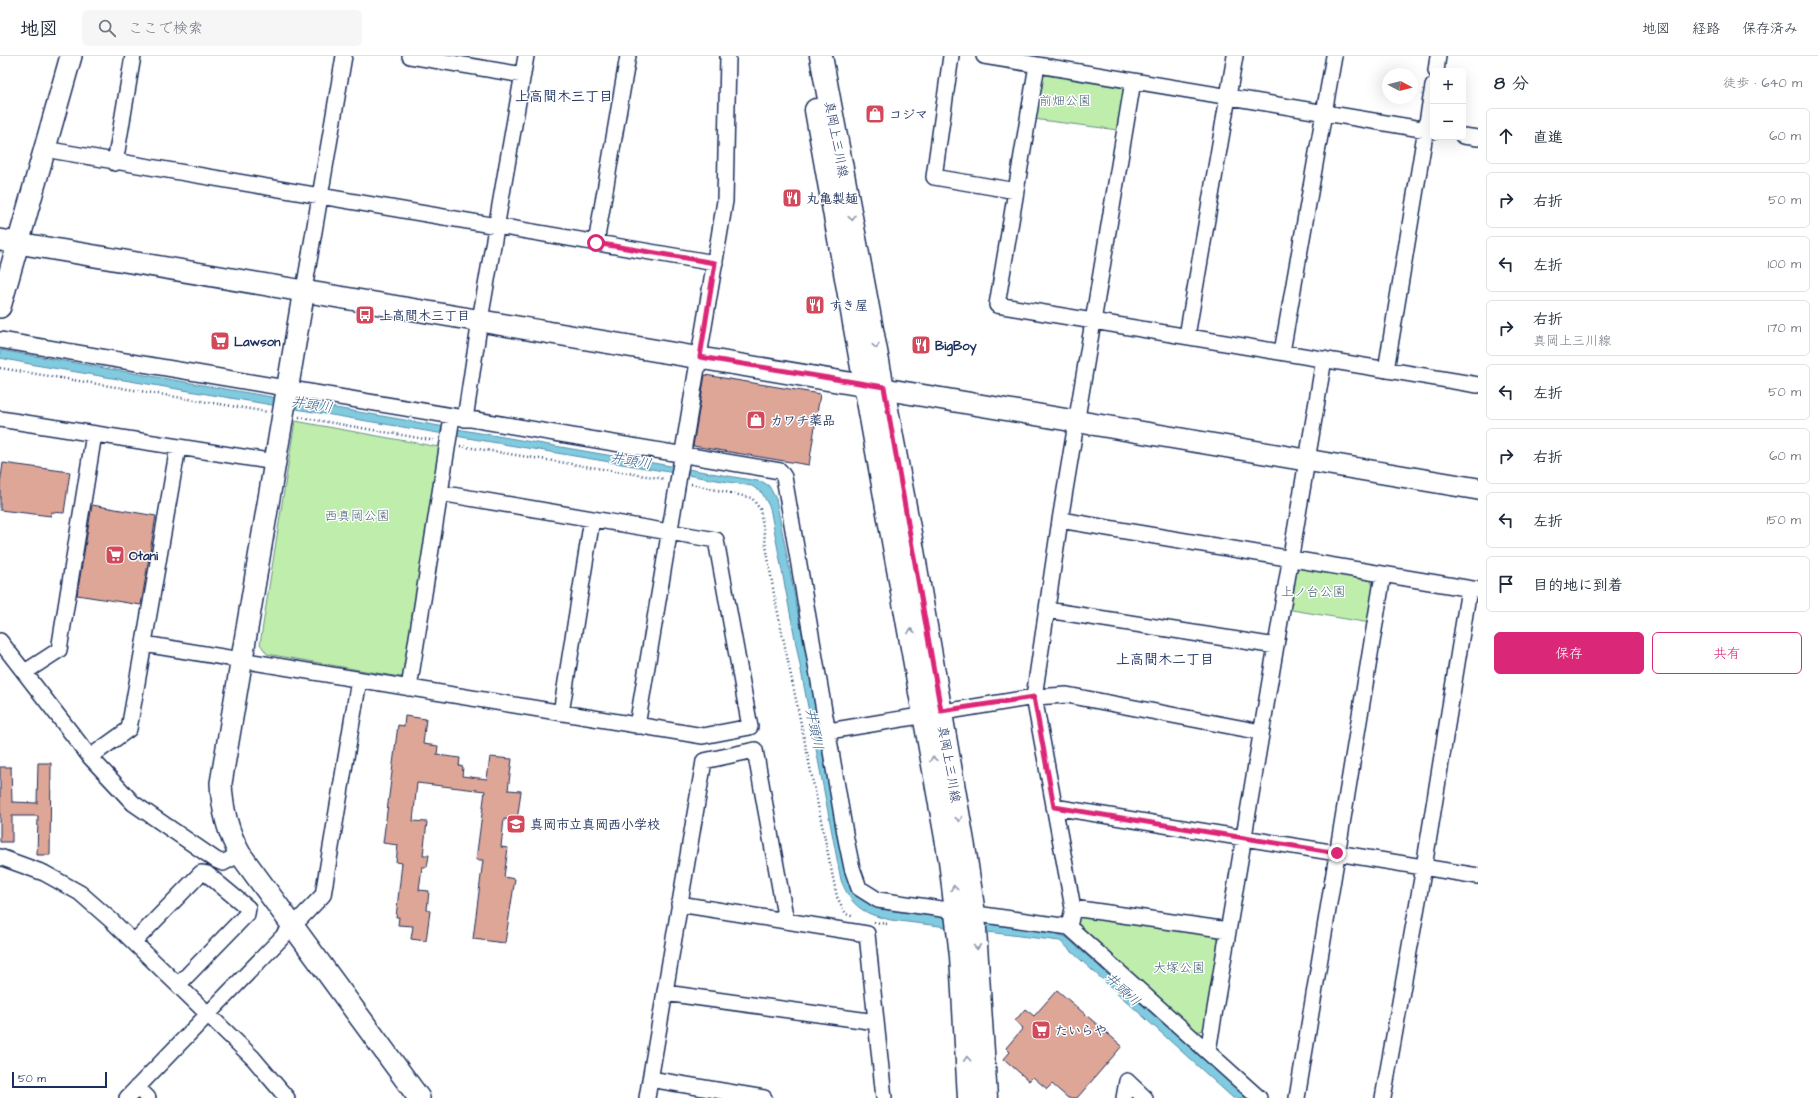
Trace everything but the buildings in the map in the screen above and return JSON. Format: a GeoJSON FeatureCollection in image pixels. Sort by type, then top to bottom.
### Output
{"type":"FeatureCollection","features":[{"type":"Feature","properties":{"kind":"main road","name":"真岡上三川線"},"geometry":{"type":"LineString","coordinates":[[806,56],[875,386]]}},
{"type":"Feature","properties":{"kind":"main road","name":"真岡上三川線"},"geometry":{"type":"LineString","coordinates":[[821,56],[875,386],[933,712],[950,860],[966,912],[986,1098]]}},
{"type":"Feature","properties":{"kind":"main road","name":"真岡上三川線"},"geometry":{"type":"LineString","coordinates":[[966,912],[962,963],[969,1098]]}},
{"type":"Feature","properties":{"kind":"street"},"geometry":{"type":"LineString","coordinates":[[0,307],[8,241],[44,150],[71,56]]}},
{"type":"Feature","properties":{"kind":"street"},"geometry":{"type":"LineString","coordinates":[[115,163],[133,56]]}},
{"type":"Feature","properties":{"kind":"street"},"geometry":{"type":"LineString","coordinates":[[344,56],[241,661],[221,783],[221,800],[229,835],[240,854],[292,927],[419,1098]]}},
{"type":"Feature","properties":{"kind":"street"},"geometry":{"type":"LineString","coordinates":[[410,56],[523,75]]}},
{"type":"Feature","properties":{"kind":"street"},"geometry":{"type":"LineString","coordinates":[[409,688],[448,444],[459,418],[480,320],[526,56]]}},
{"type":"Feature","properties":{"kind":"street"},"geometry":{"type":"LineString","coordinates":[[596,243],[628,56]]}},
{"type":"Feature","properties":{"kind":"street"},"geometry":{"type":"LineString","coordinates":[[637,726],[725,201],[728,56]]}},
{"type":"Feature","properties":{"kind":"street"},"geometry":{"type":"LineString","coordinates":[[951,56],[934,177],[1016,191]]}},
{"type":"Feature","properties":{"kind":"street"},"geometry":{"type":"LineString","coordinates":[[984,56],[1429,130]]}},
{"type":"Feature","properties":{"kind":"street"},"geometry":{"type":"LineString","coordinates":[[1187,336],[1235,56]]}},
{"type":"Feature","properties":{"kind":"street"},"geometry":{"type":"LineString","coordinates":[[1282,352],[1334,56]]}},
{"type":"Feature","properties":{"kind":"street"},"geometry":{"type":"LineString","coordinates":[[1436,68],[1438,56]]}},
{"type":"Feature","properties":{"kind":"street"},"geometry":{"type":"LineString","coordinates":[[1037,65],[996,306],[1092,320],[1478,385]]}},
{"type":"Feature","properties":{"kind":"street"},"geometry":{"type":"LineString","coordinates":[[1068,927],[1072,908],[1034,697],[1046,610],[1092,320],[1133,81]]}},
{"type":"Feature","properties":{"kind":"street"},"geometry":{"type":"LineString","coordinates":[[1386,370],[1429,130],[1431,104]]}},
{"type":"Feature","properties":{"kind":"street"},"geometry":{"type":"LineString","coordinates":[[1466,136],[1478,138]]}},
{"type":"Feature","properties":{"kind":"street"},"geometry":{"type":"LineString","coordinates":[[44,150],[497,228],[715,263]]}},
{"type":"Feature","properties":{"kind":"street"},"geometry":{"type":"LineString","coordinates":[[8,241],[1478,488]]}},
{"type":"Feature","properties":{"kind":"street"},"geometry":{"type":"LineString","coordinates":[[0,340],[780,471],[784,477],[829,731],[846,839],[852,868],[859,888],[878,900],[1068,927],[1259,1098]]}},
{"type":"Feature","properties":{"kind":"street"},"geometry":{"type":"LineString","coordinates":[[1208,1052],[1324,359]]}},
{"type":"Feature","properties":{"kind":"street"},"geometry":{"type":"LineString","coordinates":[[0,419],[275,462]]}},
{"type":"Feature","properties":{"kind":"street"},"geometry":{"type":"LineString","coordinates":[[25,672],[59,650],[94,434]]}},
{"type":"Feature","properties":{"kind":"street"},"geometry":{"type":"LineString","coordinates":[[90,757],[129,728],[178,447]]}},
{"type":"Feature","properties":{"kind":"street"},"geometry":{"type":"LineString","coordinates":[[144,644],[704,736],[750,727],[716,540],[440,493]]}},
{"type":"Feature","properties":{"kind":"street"},"geometry":{"type":"LineString","coordinates":[[561,713],[592,520]]}},
{"type":"Feature","properties":{"kind":"street"},"geometry":{"type":"LineString","coordinates":[[1060,520],[1474,590],[1383,1098]]}},
{"type":"Feature","properties":{"kind":"street"},"geometry":{"type":"LineString","coordinates":[[1296,1098],[1383,575]]}},
{"type":"Feature","properties":{"kind":"street"},"geometry":{"type":"LineString","coordinates":[[1046,610],[1276,646]]}},
{"type":"Feature","properties":{"kind":"street"},"geometry":{"type":"LineString","coordinates":[[0,641],[90,757],[133,803],[202,852],[223,863],[240,854]]}},
{"type":"Feature","properties":{"kind":"street"},"geometry":{"type":"LineString","coordinates":[[148,1098],[132,1093],[323,895],[359,680]]}},
{"type":"Feature","properties":{"kind":"street"},"geometry":{"type":"LineString","coordinates":[[829,731],[933,712],[1034,697],[1067,694],[1262,732]]}},
{"type":"Feature","properties":{"kind":"street"},"geometry":{"type":"LineString","coordinates":[[647,1098],[704,761],[755,750],[786,921]]}},
{"type":"Feature","properties":{"kind":"street"},"geometry":{"type":"LineString","coordinates":[[1054,807],[1478,876]]}},
{"type":"Feature","properties":{"kind":"street"},"geometry":{"type":"LineString","coordinates":[[0,857],[44,873],[80,893],[208,1013],[253,1058],[287,1098]]}},
{"type":"Feature","properties":{"kind":"street"},"geometry":{"type":"LineString","coordinates":[[134,942],[201,873],[208,874],[248,908],[247,914],[178,985]]}},
{"type":"Feature","properties":{"kind":"street"},"geometry":{"type":"LineString","coordinates":[[680,904],[867,934],[884,1098]]}},
{"type":"Feature","properties":{"kind":"street"},"geometry":{"type":"LineString","coordinates":[[1072,908],[1228,930]]}},
{"type":"Feature","properties":{"kind":"street"},"geometry":{"type":"LineString","coordinates":[[665,993],[876,1022]]}},
{"type":"Feature","properties":{"kind":"street"},"geometry":{"type":"LineString","coordinates":[[650,1080],[758,1097]]}},
{"type":"Feature","properties":{"kind":"street"},"geometry":{"type":"LineString","coordinates":[[1124,1098],[1127,1081],[1145,1098]]}},
{"type":"Feature","properties":{"kind":"path"},"geometry":{"type":"LineString","coordinates":[[0,368],[283,414],[448,444],[679,481],[752,498],[760,508],[774,594],[837,897],[846,914],[860,920]]}},
{"type":"Feature","properties":{"kind":"path"},"geometry":{"type":"LineString","coordinates":[[867,921],[887,924]]}},
{"type":"Feature","properties":{"kind":"green space","name":"前畑公園"},"geometry":{"type":"Polygon","coordinates":[[[1045,74],[1118,84],[1124,91],[1118,130],[1033,119],[1040,78],[1045,74]]]}},
{"type":"Feature","properties":{"kind":"green space","name":"西真岡公園"},"geometry":{"type":"Polygon","coordinates":[[[295,421],[444,448],[408,673],[400,677],[267,654],[260,644],[295,421]]]}},
{"type":"Feature","properties":{"kind":"green space","name":"上ノ台公園"},"geometry":{"type":"Polygon","coordinates":[[[1302,566],[1370,579],[1374,588],[1370,623],[1286,609],[1293,571],[1302,566]]]}},
{"type":"Feature","properties":{"kind":"green space","name":"大塚公園"},"geometry":{"type":"Polygon","coordinates":[[[1086,915],[1216,935],[1221,944],[1205,1030],[1194,1032],[1081,930],[1075,920],[1086,915]]]}},
{"type":"Feature","properties":{"kind":"water","name":"井頭川"},"geometry":{"type":"Polygon","coordinates":[[[0,350],[763,482],[769,486],[776,499],[849,878],[873,905],[881,909],[1052,932],[1066,937],[1247,1098],[1233,1098],[1060,941],[881,918],[859,908],[849,896],[841,880],[770,508],[762,493],[752,486],[35,365],[0,358],[0,350]]]}},
{"type":"Feature","properties":{"kind":"place","name":"コジマ"},"geometry":{"type":"Point","coordinates":[875,114]}},
{"type":"Feature","properties":{"kind":"place","name":"丸亀製麺"},"geometry":{"type":"Point","coordinates":[792,198]}},
{"type":"Feature","properties":{"kind":"place","name":"すき屋"},"geometry":{"type":"Point","coordinates":[815,305]}},
{"type":"Feature","properties":{"kind":"place","name":"上高間木三丁目"},"geometry":{"type":"Point","coordinates":[365,315]}},
{"type":"Feature","properties":{"kind":"place","name":"Lawson"},"geometry":{"type":"Point","coordinates":[220,341]}},
{"type":"Feature","properties":{"kind":"place","name":"BigBoy"},"geometry":{"type":"Point","coordinates":[921,345]}},
{"type":"Feature","properties":{"kind":"place","name":"カワチ薬品"},"geometry":{"type":"Point","coordinates":[756,420]}},
{"type":"Feature","properties":{"kind":"place","name":"Otani"},"geometry":{"type":"Point","coordinates":[115,555]}},
{"type":"Feature","properties":{"kind":"place","name":"真岡市立真岡西小学校"},"geometry":{"type":"Point","coordinates":[516,824]}},
{"type":"Feature","properties":{"kind":"place","name":"たいらや"},"geometry":{"type":"Point","coordinates":[1041,1030]}},
{"type":"Feature","properties":{"kind":"district","name":"上高間木三丁目"},"geometry":{"type":"Point","coordinates":[564,96]}},
{"type":"Feature","properties":{"kind":"district","name":"上高間木二丁目"},"geometry":{"type":"Point","coordinates":[1165,659]}},
{"type":"Feature","properties":{"kind":"route"},"geometry":{"type":"LineString","coordinates":[[596,243],[715,263],[700,357],[884,387],[941,711],[1034,697],[1054,807],[1337,853]]}}]}
